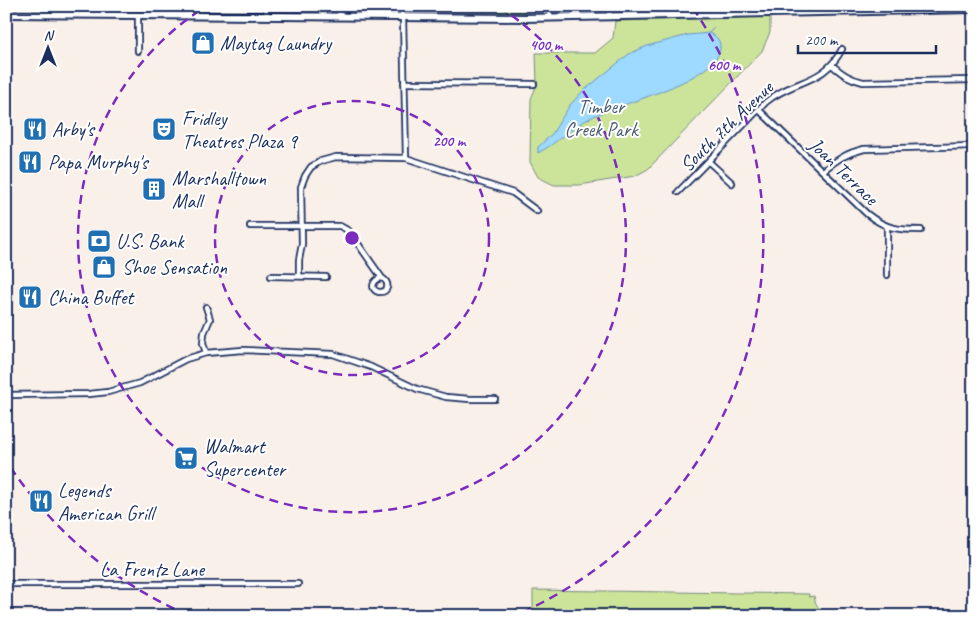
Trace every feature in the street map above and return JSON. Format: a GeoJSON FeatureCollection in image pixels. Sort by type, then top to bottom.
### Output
{"type":"FeatureCollection","features":[{"type":"Feature","properties":{"kind":"street"},"geometry":{"type":"LineString","coordinates":[[266,6],[267,16]]}},
{"type":"Feature","properties":{"kind":"street"},"geometry":{"type":"LineString","coordinates":[[338,6],[340,16]]}},
{"type":"Feature","properties":{"kind":"street"},"geometry":{"type":"LineString","coordinates":[[401,6],[403,17],[406,158]]}},
{"type":"Feature","properties":{"kind":"street"},"geometry":{"type":"LineString","coordinates":[[550,6],[550,18]]}},
{"type":"Feature","properties":{"kind":"street"},"geometry":{"type":"LineString","coordinates":[[609,16],[610,6]]}},
{"type":"Feature","properties":{"kind":"street"},"geometry":{"type":"LineString","coordinates":[[6,14],[550,18],[974,9]]}},
{"type":"Feature","properties":{"kind":"street"},"geometry":{"type":"LineString","coordinates":[[138,16],[138,51]]}},
{"type":"Feature","properties":{"kind":"street","name":"South 7th Avenue"},"geometry":{"type":"LineString","coordinates":[[678,192],[777,93],[810,80],[832,65],[842,48]]}},
{"type":"Feature","properties":{"kind":"street"},"geometry":{"type":"LineString","coordinates":[[832,65],[848,77],[863,82],[974,80]]}},
{"type":"Feature","properties":{"kind":"street"},"geometry":{"type":"LineString","coordinates":[[404,83],[534,84]]}},
{"type":"Feature","properties":{"kind":"street","name":"Joan Terrace"},"geometry":{"type":"LineString","coordinates":[[759,110],[867,214],[879,223],[887,227],[904,230],[921,230]]}},
{"type":"Feature","properties":{"kind":"street"},"geometry":{"type":"LineString","coordinates":[[823,171],[838,158],[864,149],[974,146]]}},
{"type":"Feature","properties":{"kind":"street"},"geometry":{"type":"LineString","coordinates":[[299,276],[302,244],[301,187],[311,167],[321,161],[336,157],[406,158],[513,194],[537,211]]}},
{"type":"Feature","properties":{"kind":"street"},"geometry":{"type":"LineString","coordinates":[[708,162],[732,183]]}},
{"type":"Feature","properties":{"kind":"street"},"geometry":{"type":"LineString","coordinates":[[250,226],[340,226],[349,231],[382,278]]}},
{"type":"Feature","properties":{"kind":"street"},"geometry":{"type":"LineString","coordinates":[[887,227],[887,275]]}},
{"type":"Feature","properties":{"kind":"street"},"geometry":{"type":"LineString","coordinates":[[271,276],[326,276]]}},
{"type":"Feature","properties":{"kind":"street"},"geometry":{"type":"LineString","coordinates":[[206,306],[210,319],[204,333],[203,343],[206,353]]}},
{"type":"Feature","properties":{"kind":"street"},"geometry":{"type":"LineString","coordinates":[[6,395],[108,392],[140,383],[186,359],[206,353],[243,350],[334,354],[371,367],[417,388],[446,397],[495,399]]}},
{"type":"Feature","properties":{"kind":"street","name":"La Frentz Lane"},"geometry":{"type":"LineString","coordinates":[[6,584],[298,584]]}},
{"type":"Feature","properties":{"kind":"shaded area"},"geometry":{"type":"Polygon","coordinates":[[[401,6],[483,6],[484,17],[403,17],[401,6]]]}},
{"type":"Feature","properties":{"kind":"green space"},"geometry":{"type":"Polygon","coordinates":[[[483,6],[524,6],[525,18],[484,17],[483,6]]]}},
{"type":"Feature","properties":{"kind":"green space","name":"Timber Creek Park"},"geometry":{"type":"Polygon","coordinates":[[[770,17],[770,32],[762,51],[648,169],[635,176],[579,185],[554,185],[538,177],[530,162],[531,99],[537,84],[536,53],[595,53],[613,38],[615,21],[770,17]]]}},
{"type":"Feature","properties":{"kind":"green space"},"geometry":{"type":"Polygon","coordinates":[[[533,590],[809,594],[809,597],[814,596],[816,604],[820,609],[833,616],[533,616],[533,590]]]}},
{"type":"Feature","properties":{"kind":"water"},"geometry":{"type":"Polygon","coordinates":[[[709,33],[717,38],[720,46],[716,58],[705,69],[687,80],[666,89],[592,117],[538,153],[538,147],[552,134],[570,105],[582,92],[629,54],[647,46],[688,35],[709,33]]]}},
{"type":"Feature","properties":{"kind":"waterway"},"geometry":{"type":"LineString","coordinates":[[709,33],[714,27]]}},
{"type":"Feature","properties":{"kind":"place","name":"Maytag Laundry"},"geometry":{"type":"Point","coordinates":[203,43]}},
{"type":"Feature","properties":{"kind":"place","name":"Arby's"},"geometry":{"type":"Point","coordinates":[35,129]}},
{"type":"Feature","properties":{"kind":"place","name":"Fridley Theatres Plaza 9"},"geometry":{"type":"Point","coordinates":[164,129]}},
{"type":"Feature","properties":{"kind":"place","name":"Papa Murphy's"},"geometry":{"type":"Point","coordinates":[30,162]}},
{"type":"Feature","properties":{"kind":"place","name":"Marshalltown Mall"},"geometry":{"type":"Point","coordinates":[154,189]}},
{"type":"Feature","properties":{"kind":"place","name":"U.S. Bank"},"geometry":{"type":"Point","coordinates":[99,241]}},
{"type":"Feature","properties":{"kind":"place","name":"Shoe Sensation"},"geometry":{"type":"Point","coordinates":[104,267]}},
{"type":"Feature","properties":{"kind":"place","name":"China Buffet"},"geometry":{"type":"Point","coordinates":[30,297]}},
{"type":"Feature","properties":{"kind":"place","name":"Walmart Supercenter"},"geometry":{"type":"Point","coordinates":[186,458]}},
{"type":"Feature","properties":{"kind":"place","name":"Legends American Grill"},"geometry":{"type":"Point","coordinates":[41,501]}}]}
